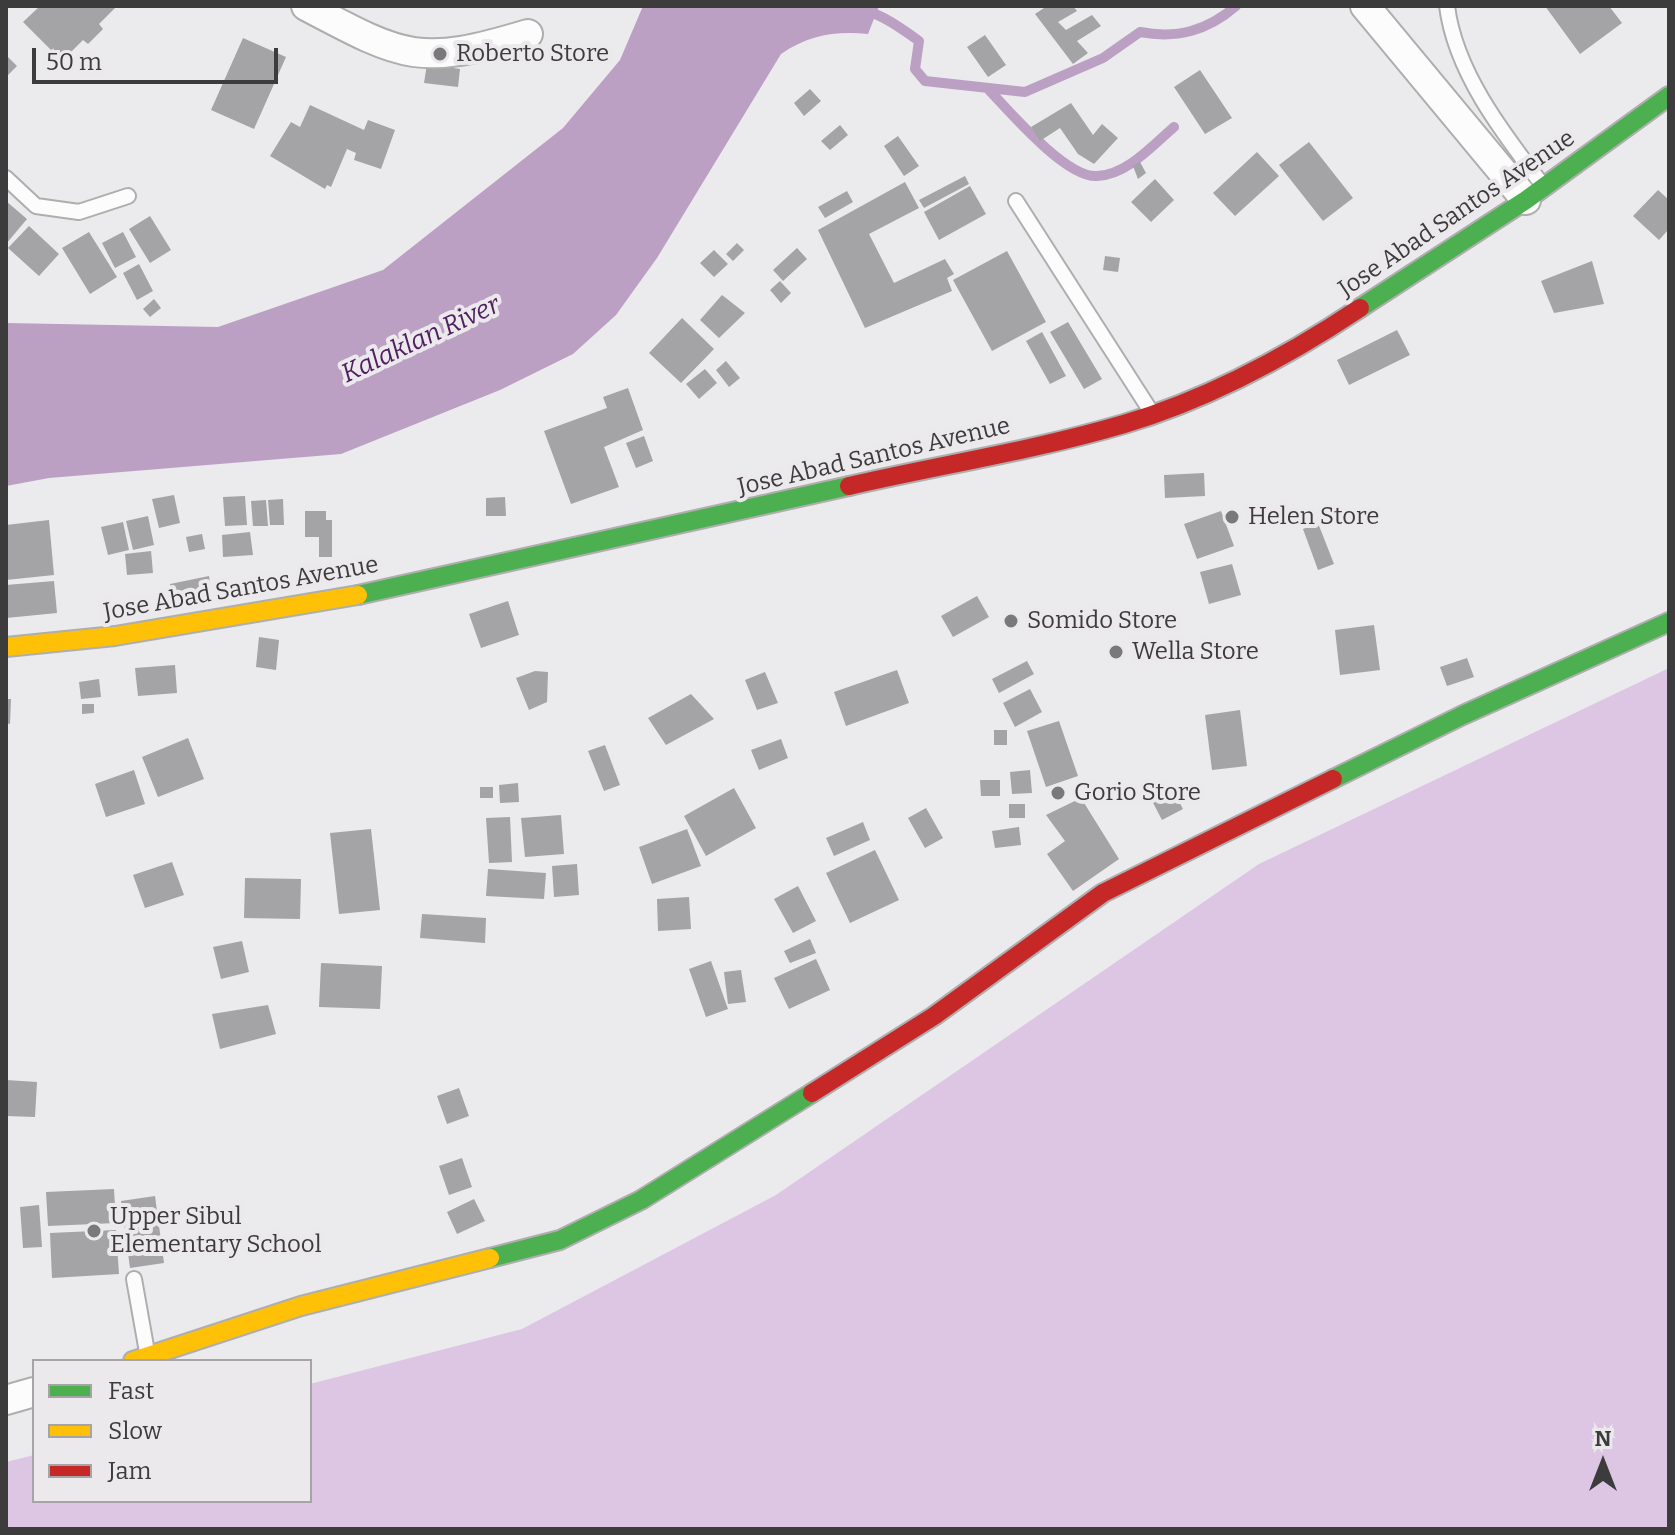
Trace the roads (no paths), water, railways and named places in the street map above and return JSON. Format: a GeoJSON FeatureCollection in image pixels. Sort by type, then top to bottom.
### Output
{"type":"FeatureCollection","features":[{"type":"Feature","properties":{"kind":"main road","name":"Jose Abad Santos Avenue"},"geometry":{"type":"LineString","coordinates":[[6,647],[115,636],[314,605],[975,460],[1125,424],[1221,387],[1303,346],[1535,193],[1669,96]]}},
{"type":"Feature","properties":{"kind":"main road"},"geometry":{"type":"LineString","coordinates":[[140,1359],[301,1306],[560,1240],[641,1200],[934,1016],[1103,893],[1463,715],[1669,622]]}},
{"type":"Feature","properties":{"kind":"street"},"geometry":{"type":"LineString","coordinates":[[306,6],[380,45],[422,56],[468,52],[528,34]]}},
{"type":"Feature","properties":{"kind":"street"},"geometry":{"type":"LineString","coordinates":[[1365,6],[1535,193]]}},
{"type":"Feature","properties":{"kind":"street"},"geometry":{"type":"LineString","coordinates":[[6,1400],[32,1393]]}},
{"type":"Feature","properties":{"kind":"lane"},"geometry":{"type":"LineString","coordinates":[[1447,6],[1450,29],[1463,62],[1511,144],[1535,193]]}},
{"type":"Feature","properties":{"kind":"lane"},"geometry":{"type":"LineString","coordinates":[[6,178],[36,206],[79,212],[128,196]]}},
{"type":"Feature","properties":{"kind":"lane"},"geometry":{"type":"LineString","coordinates":[[1016,201],[1152,413]]}},
{"type":"Feature","properties":{"kind":"lane"},"geometry":{"type":"LineString","coordinates":[[134,1279],[140,1359]]}},
{"type":"Feature","properties":{"kind":"water","name":"Kalaklan River"},"geometry":{"type":"Polygon","coordinates":[[[643,6],[879,6],[868,34],[823,36],[802,42],[781,54],[657,258],[616,315],[573,354],[500,390],[341,454],[49,478],[6,486],[6,323],[218,327],[383,270],[563,128],[620,60],[643,6]]]}},
{"type":"Feature","properties":{"kind":"waterway"},"geometry":{"type":"LineString","coordinates":[[845,6],[875,14],[919,41],[915,69],[925,81],[1025,92],[1103,58],[1140,32],[1167,34],[1191,31],[1214,22],[1236,6]]}},
{"type":"Feature","properties":{"kind":"waterway"},"geometry":{"type":"LineString","coordinates":[[989,90],[1039,142],[1084,174],[1108,174],[1129,165],[1174,127]]}},
{"type":"Feature","properties":{"kind":"place","name":"Roberto Store"},"geometry":{"type":"Point","coordinates":[440,54]}},
{"type":"Feature","properties":{"kind":"place","name":"Helen Store"},"geometry":{"type":"Point","coordinates":[1232,517]}},
{"type":"Feature","properties":{"kind":"place","name":"Somido Store"},"geometry":{"type":"Point","coordinates":[1011,621]}},
{"type":"Feature","properties":{"kind":"place","name":"Wella Store"},"geometry":{"type":"Point","coordinates":[1116,652]}},
{"type":"Feature","properties":{"kind":"place","name":"Gorio Store"},"geometry":{"type":"Point","coordinates":[1058,793]}},
{"type":"Feature","properties":{"kind":"place","name":"Upper Sibul Elementary School"},"geometry":{"type":"Point","coordinates":[94,1231]}}]}
